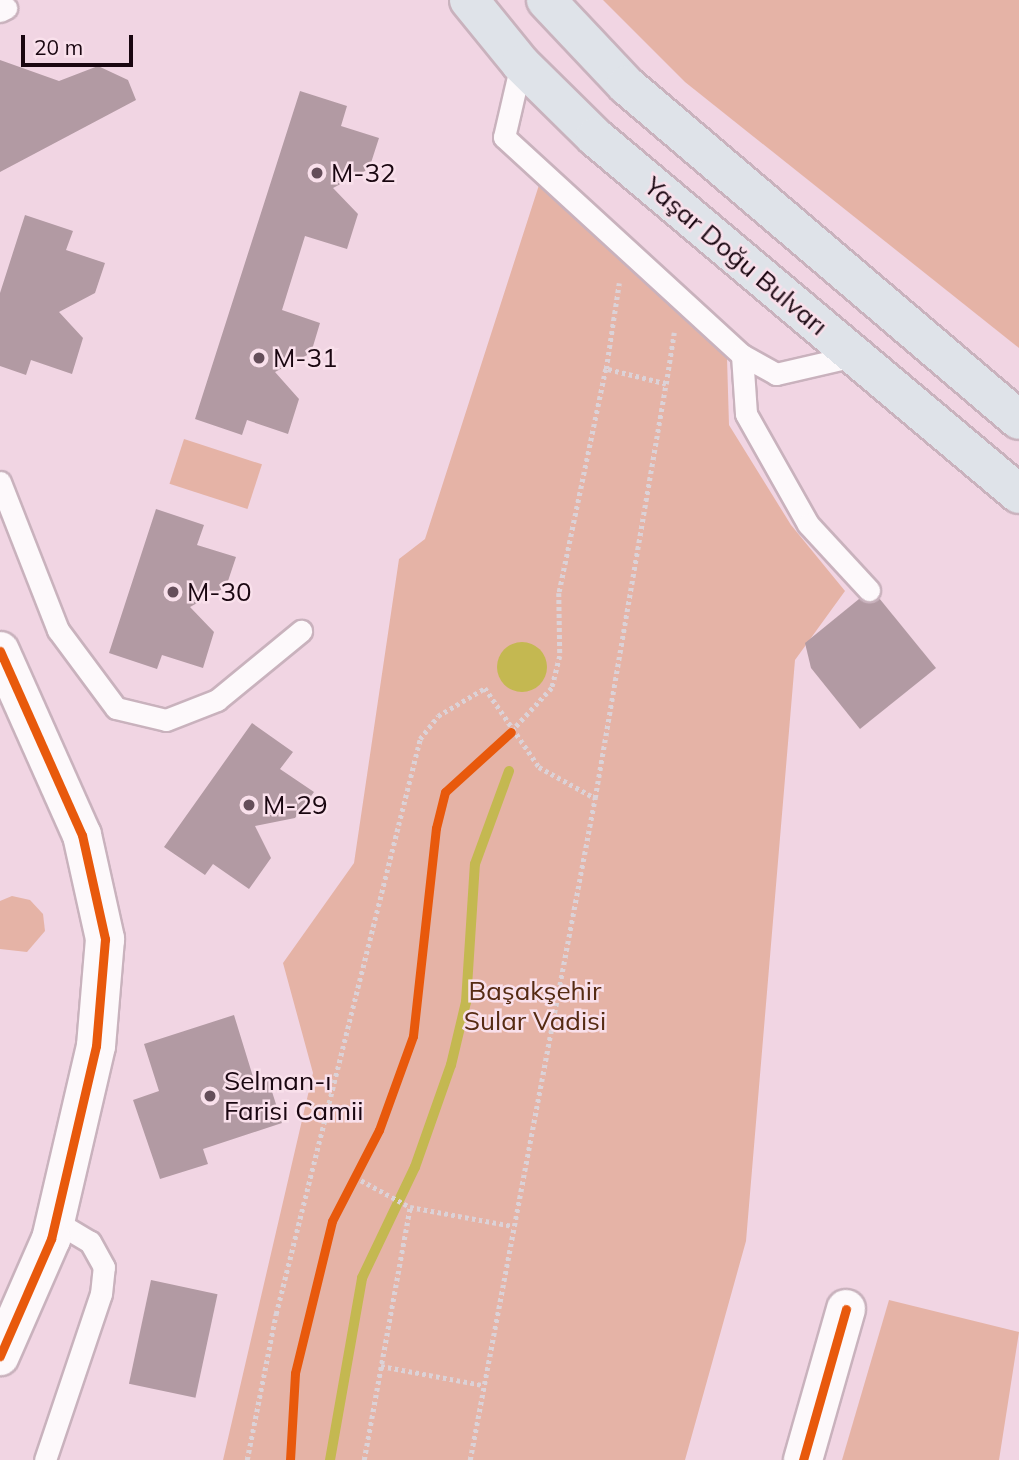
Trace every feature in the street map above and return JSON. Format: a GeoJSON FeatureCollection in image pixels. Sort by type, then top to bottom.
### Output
{"type":"FeatureCollection","features":[{"type":"Feature","properties":{"kind":"main road","name":"Yaşar Doğu Bulvarı"},"geometry":{"type":"LineString","coordinates":[[469,0],[521,64],[596,137],[1019,494]]}},
{"type":"Feature","properties":{"kind":"main road"},"geometry":{"type":"LineString","coordinates":[[547,0],[625,85],[1004,394],[1019,420]]}},
{"type":"Feature","properties":{"kind":"street"},"geometry":{"type":"LineString","coordinates":[[0,651],[82,835],[105,939],[96,1046],[55,1221],[0,1356]]}},
{"type":"Feature","properties":{"kind":"street"},"geometry":{"type":"LineString","coordinates":[[803,1460],[846,1309]]}},
{"type":"Feature","properties":{"kind":"lane"},"geometry":{"type":"LineString","coordinates":[[521,64],[504,137],[742,355],[776,374],[854,356]]}},
{"type":"Feature","properties":{"kind":"lane"},"geometry":{"type":"LineString","coordinates":[[742,355],[746,414],[808,524],[869,590]]}},
{"type":"Feature","properties":{"kind":"lane"},"geometry":{"type":"LineString","coordinates":[[0,482],[58,630],[116,708],[166,720],[217,700],[301,631]]}},
{"type":"Feature","properties":{"kind":"lane"},"geometry":{"type":"LineString","coordinates":[[45,1460],[101,1294],[104,1267],[90,1242],[55,1221]]}},
{"type":"Feature","properties":{"kind":"path"},"geometry":{"type":"LineString","coordinates":[[502,741],[552,688],[560,656],[559,593],[606,369],[625,246]]}},
{"type":"Feature","properties":{"kind":"path"},"geometry":{"type":"LineString","coordinates":[[470,1460],[596,798],[679,296]]}},
{"type":"Feature","properties":{"kind":"path"},"geometry":{"type":"LineString","coordinates":[[606,369],[666,384]]}},
{"type":"Feature","properties":{"kind":"path"},"geometry":{"type":"LineString","coordinates":[[247,1460],[276,1314],[420,739],[438,716],[485,688],[511,732],[538,767],[596,798]]}},
{"type":"Feature","properties":{"kind":"path"},"geometry":{"type":"LineString","coordinates":[[349,1188],[361,1165]]}},
{"type":"Feature","properties":{"kind":"path"},"geometry":{"type":"LineString","coordinates":[[355,1177],[410,1207],[513,1226]]}},
{"type":"Feature","properties":{"kind":"path"},"geometry":{"type":"LineString","coordinates":[[364,1460],[410,1207]]}},
{"type":"Feature","properties":{"kind":"path"},"geometry":{"type":"LineString","coordinates":[[382,1366],[483,1385]]}},
{"type":"Feature","properties":{"kind":"green space"},"geometry":{"type":"Polygon","coordinates":[[[603,0],[1019,0],[1019,348],[685,82],[603,0]]]}},
{"type":"Feature","properties":{"kind":"green space","name":"Başakşehir Sular Vadisi"},"geometry":{"type":"Polygon","coordinates":[[[539,185],[727,358],[729,425],[791,525],[845,591],[795,660],[746,1241],[685,1460],[223,1460],[313,1073],[283,963],[354,863],[399,559],[425,539],[539,185]]]}},
{"type":"Feature","properties":{"kind":"green space"},"geometry":{"type":"Polygon","coordinates":[[[184,439],[262,464],[247,509],[169,484],[184,439]]]}},
{"type":"Feature","properties":{"kind":"green space"},"geometry":{"type":"Polygon","coordinates":[[[12,896],[30,900],[43,914],[45,931],[27,952],[0,949],[0,901],[12,896]]]}},
{"type":"Feature","properties":{"kind":"green space"},"geometry":{"type":"Polygon","coordinates":[[[889,1300],[1019,1332],[999,1460],[842,1460],[889,1300]]]}},
{"type":"Feature","properties":{"kind":"shaded area"},"geometry":{"type":"Polygon","coordinates":[[[522,642],[539,650],[547,667],[539,684],[522,692],[505,684],[497,667],[505,650],[522,642]]]}},
{"type":"Feature","properties":{"kind":"building"},"geometry":{"type":"Polygon","coordinates":[[[0,60],[59,81],[98,66],[128,80],[136,100],[0,172],[0,60]]]}},
{"type":"Feature","properties":{"kind":"building"},"geometry":{"type":"Polygon","coordinates":[[[300,91],[347,106],[341,126],[379,138],[369,169],[333,188],[358,214],[347,249],[305,236],[282,310],[320,323],[311,353],[275,372],[299,399],[288,434],[247,420],[242,435],[195,419],[300,91]]]}},
{"type":"Feature","properties":{"kind":"building"},"geometry":{"type":"Polygon","coordinates":[[[25,215],[73,231],[66,250],[105,263],[95,293],[59,312],[83,338],[72,374],[31,360],[26,375],[0,366],[0,293],[25,215]]]}},
{"type":"Feature","properties":{"kind":"building","name":"M-30"},"geometry":{"type":"Polygon","coordinates":[[[156,509],[204,525],[197,545],[236,557],[226,587],[190,607],[214,632],[203,668],[162,655],[157,669],[109,653],[156,509]]]}},
{"type":"Feature","properties":{"kind":"building"},"geometry":{"type":"Polygon","coordinates":[[[879,598],[936,668],[860,729],[811,668],[805,643],[859,599],[879,598]]]}},
{"type":"Feature","properties":{"kind":"building","name":"M-29"},"geometry":{"type":"Polygon","coordinates":[[[252,723],[293,752],[280,769],[314,792],[295,818],[255,826],[271,858],[249,889],[213,864],[205,875],[164,847],[252,723]]]}},
{"type":"Feature","properties":{"kind":"building","name":"Selman-ı Farisi Camii"},"geometry":{"type":"Polygon","coordinates":[[[234,1015],[254,1080],[267,1076],[282,1123],[203,1149],[208,1164],[160,1179],[133,1100],[159,1091],[144,1044],[234,1015]]]}},
{"type":"Feature","properties":{"kind":"building"},"geometry":{"type":"Polygon","coordinates":[[[151,1280],[218,1294],[195,1398],[129,1384],[151,1280]]]}},
{"type":"Feature","properties":{"kind":"waterway"},"geometry":{"type":"LineString","coordinates":[[330,1460],[362,1278],[415,1167],[451,1065],[466,1002],[475,864],[509,771]]}},
{"type":"Feature","properties":{"kind":"cycle path"},"geometry":{"type":"LineString","coordinates":[[0,651],[82,835],[105,939],[96,1046],[51,1239],[0,1356]]}},
{"type":"Feature","properties":{"kind":"cycle path"},"geometry":{"type":"LineString","coordinates":[[290,1460],[295,1373],[332,1221],[379,1130],[413,1036],[436,828],[445,792],[511,732]]}},
{"type":"Feature","properties":{"kind":"cycle path"},"geometry":{"type":"LineString","coordinates":[[803,1460],[846,1309]]}},
{"type":"Feature","properties":{"kind":"place","name":"M-32"},"geometry":{"type":"Point","coordinates":[317,173]}},
{"type":"Feature","properties":{"kind":"place","name":"M-31"},"geometry":{"type":"Point","coordinates":[259,358]}},
{"type":"Feature","properties":{"kind":"place","name":"M-30"},"geometry":{"type":"Point","coordinates":[173,592]}},
{"type":"Feature","properties":{"kind":"place","name":"M-29"},"geometry":{"type":"Point","coordinates":[249,805]}},
{"type":"Feature","properties":{"kind":"place","name":"Selman-ı Farisi Camii"},"geometry":{"type":"Point","coordinates":[210,1096]}}]}
